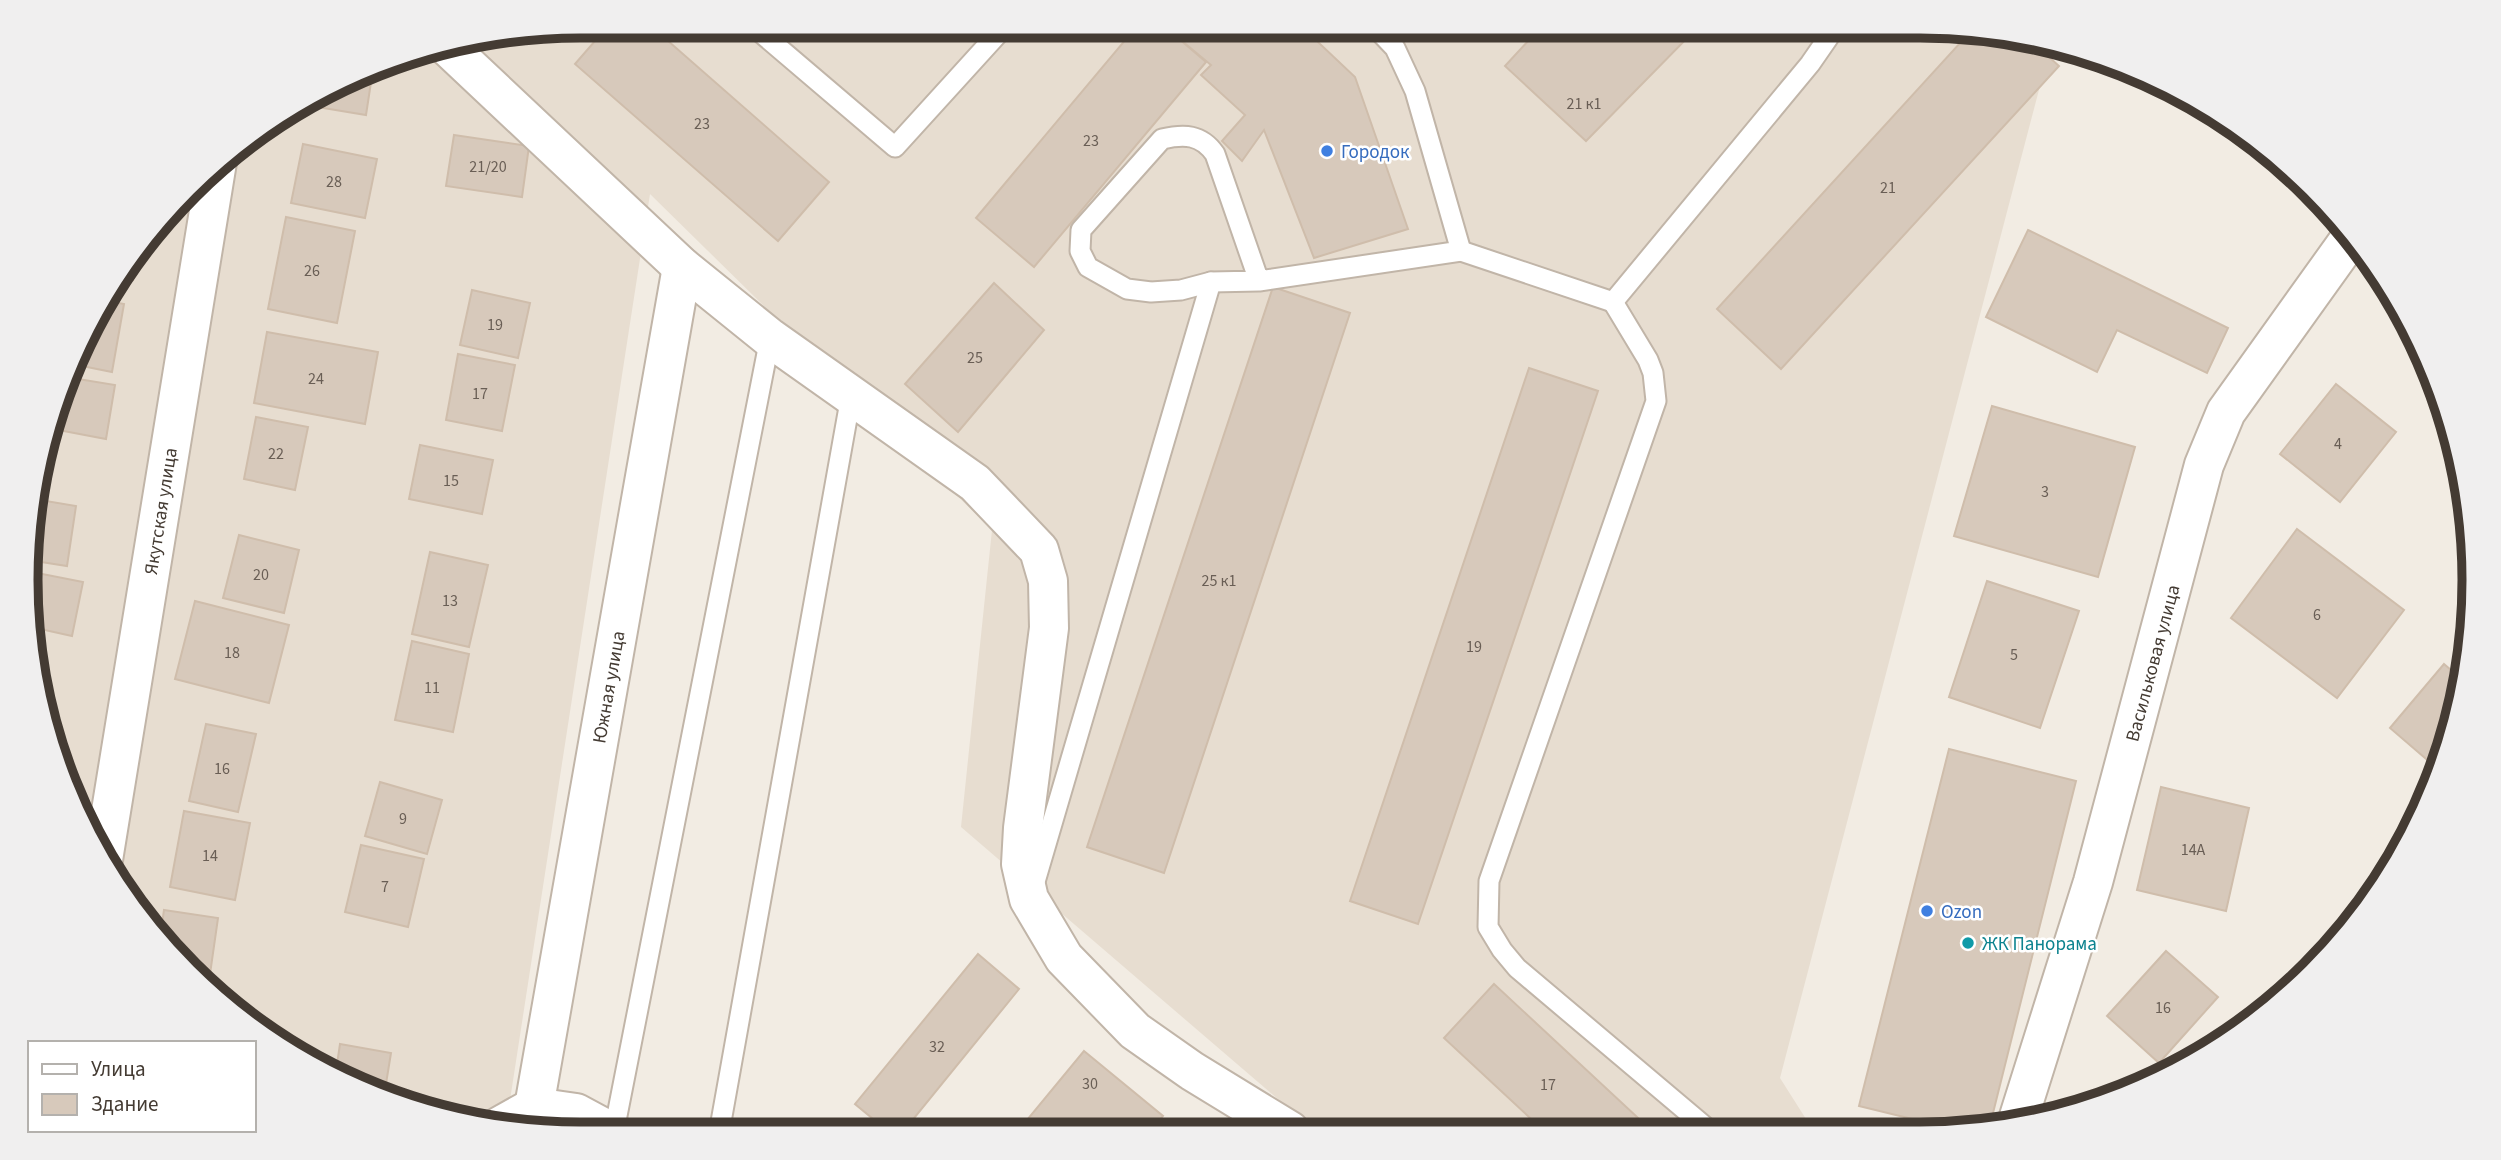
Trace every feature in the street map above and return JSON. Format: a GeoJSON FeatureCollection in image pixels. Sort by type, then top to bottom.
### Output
{"type":"FeatureCollection","features":[{"type":"Feature","properties":{"kind":"street"},"geometry":{"type":"LineString","coordinates":[[455,54],[682,267],[770,338],[975,483],[1039,550],[1048,581],[1049,628],[1023,828],[1021,864],[1030,900],[1064,957],[1135,1031],[1192,1071],[1275,1122]]}},
{"type":"Feature","properties":{"kind":"street","name":"Якутская улица"},"geometry":{"type":"LineString","coordinates":[[106,842],[214,181]]}},
{"type":"Feature","properties":{"kind":"street","name":"Васильковая улица"},"geometry":{"type":"LineString","coordinates":[[2020,1112],[2093,882],[2204,465],[2226,412],[2346,244]]}},
{"type":"Feature","properties":{"kind":"street","name":"Южная улица"},"geometry":{"type":"LineString","coordinates":[[534,1107],[682,267]]}},
{"type":"Feature","properties":{"kind":"street"},"geometry":{"type":"LineString","coordinates":[[515,1118],[534,1107],[576,1113],[593,1122]]}},
{"type":"Feature","properties":{"kind":"lane"},"geometry":{"type":"LineString","coordinates":[[767,38],[895,147],[994,38]]}},
{"type":"Feature","properties":{"kind":"lane"},"geometry":{"type":"LineString","coordinates":[[1385,38],[1395,48],[1415,91],[1461,251]]}},
{"type":"Feature","properties":{"kind":"lane"},"geometry":{"type":"LineString","coordinates":[[1613,302],[1810,64],[1828,38]]}},
{"type":"Feature","properties":{"kind":"lane"},"geometry":{"type":"LineString","coordinates":[[1259,281],[1215,154],[1207,142],[1193,136],[1177,135],[1162,139],[1081,230],[1080,251],[1088,267],[1128,289],[1139,292],[1181,290],[1210,282],[1259,281],[1461,251],[1613,302],[1648,360],[1653,373],[1656,401],[1489,881],[1488,927],[1517,968],[1700,1122]]}},
{"type":"Feature","properties":{"kind":"lane"},"geometry":{"type":"LineString","coordinates":[[1030,900],[1210,282]]}},
{"type":"Feature","properties":{"kind":"lane"},"geometry":{"type":"LineString","coordinates":[[616,1122],[770,338]]}},
{"type":"Feature","properties":{"kind":"lane"},"geometry":{"type":"LineString","coordinates":[[721,1122],[851,396]]}},
{"type":"Feature","properties":{"kind":"shaded area"},"geometry":{"type":"Polygon","coordinates":[[[580,38],[1921,38],[1992,43],[2048,54],[1780,1078],[1808,1122],[1305,1122],[961,827],[992,530],[650,194],[507,1117],[474,1111],[406,1093],[341,1066],[309,1049],[250,1010],[197,963],[150,910],[111,851],[94,819],[67,754],[49,686],[43,651],[38,580],[43,509],[57,440],[80,373],[111,309],[150,250],[197,197],[250,150],[279,130],[341,94],[406,67],[509,43],[580,38]]]}},
{"type":"Feature","properties":{"kind":"building"},"geometry":{"type":"Polygon","coordinates":[[[598,38],[665,38],[829,182],[778,241],[575,64],[598,38]]]}},
{"type":"Feature","properties":{"kind":"building"},"geometry":{"type":"Polygon","coordinates":[[[1127,38],[1178,38],[1206,62],[1034,267],[976,218],[1127,38]]]}},
{"type":"Feature","properties":{"kind":"building","name":"Городок"},"geometry":{"type":"Polygon","coordinates":[[[1178,38],[1314,38],[1355,77],[1408,229],[1314,258],[1264,130],[1242,161],[1222,141],[1245,115],[1201,75],[1211,65],[1178,38]]]}},
{"type":"Feature","properties":{"kind":"building"},"geometry":{"type":"Polygon","coordinates":[[[1531,38],[1687,38],[1586,141],[1505,66],[1531,38]]]}},
{"type":"Feature","properties":{"kind":"building"},"geometry":{"type":"Polygon","coordinates":[[[1962,41],[2045,53],[2059,66],[1781,369],[1717,309],[1962,41]]]}},
{"type":"Feature","properties":{"kind":"building"},"geometry":{"type":"Polygon","coordinates":[[[371,81],[366,115],[317,107],[371,81]]]}},
{"type":"Feature","properties":{"kind":"building"},"geometry":{"type":"Polygon","coordinates":[[[454,135],[529,146],[522,197],[446,186],[454,135]]]}},
{"type":"Feature","properties":{"kind":"building"},"geometry":{"type":"Polygon","coordinates":[[[303,144],[377,159],[365,218],[291,203],[303,144]]]}},
{"type":"Feature","properties":{"kind":"building"},"geometry":{"type":"Polygon","coordinates":[[[286,217],[355,231],[337,323],[268,309],[286,217]]]}},
{"type":"Feature","properties":{"kind":"building"},"geometry":{"type":"Polygon","coordinates":[[[2028,230],[2228,328],[2207,373],[2117,330],[2097,372],[1986,317],[2028,230]]]}},
{"type":"Feature","properties":{"kind":"building"},"geometry":{"type":"Polygon","coordinates":[[[994,283],[1044,330],[958,432],[905,384],[994,283]]]}},
{"type":"Feature","properties":{"kind":"building"},"geometry":{"type":"Polygon","coordinates":[[[1273,287],[1350,313],[1164,873],[1087,847],[1273,287]]]}},
{"type":"Feature","properties":{"kind":"building"},"geometry":{"type":"Polygon","coordinates":[[[472,290],[530,303],[518,358],[460,345],[472,290]]]}},
{"type":"Feature","properties":{"kind":"building"},"geometry":{"type":"Polygon","coordinates":[[[115,302],[124,304],[112,372],[83,366],[115,302]]]}},
{"type":"Feature","properties":{"kind":"building"},"geometry":{"type":"Polygon","coordinates":[[[267,332],[378,352],[365,424],[254,403],[267,332]]]}},
{"type":"Feature","properties":{"kind":"building"},"geometry":{"type":"Polygon","coordinates":[[[458,354],[515,365],[502,431],[446,420],[458,354]]]}},
{"type":"Feature","properties":{"kind":"building"},"geometry":{"type":"Polygon","coordinates":[[[1529,368],[1598,391],[1418,924],[1350,901],[1529,368]]]}},
{"type":"Feature","properties":{"kind":"building"},"geometry":{"type":"Polygon","coordinates":[[[78,379],[115,385],[106,439],[60,430],[78,379]]]}},
{"type":"Feature","properties":{"kind":"building"},"geometry":{"type":"Polygon","coordinates":[[[2336,384],[2396,432],[2340,502],[2280,454],[2336,384]]]}},
{"type":"Feature","properties":{"kind":"building"},"geometry":{"type":"Polygon","coordinates":[[[1992,406],[2135,447],[2098,577],[1954,536],[1992,406]]]}},
{"type":"Feature","properties":{"kind":"building"},"geometry":{"type":"Polygon","coordinates":[[[256,417],[308,427],[295,490],[244,479],[256,417]]]}},
{"type":"Feature","properties":{"kind":"building"},"geometry":{"type":"Polygon","coordinates":[[[420,445],[493,460],[482,514],[409,499],[420,445]]]}},
{"type":"Feature","properties":{"kind":"building"},"geometry":{"type":"Polygon","coordinates":[[[44,501],[76,506],[67,566],[39,562],[44,501]]]}},
{"type":"Feature","properties":{"kind":"building"},"geometry":{"type":"Polygon","coordinates":[[[2297,529],[2404,610],[2337,698],[2231,618],[2297,529]]]}},
{"type":"Feature","properties":{"kind":"building"},"geometry":{"type":"Polygon","coordinates":[[[239,535],[299,550],[284,613],[223,598],[239,535]]]}},
{"type":"Feature","properties":{"kind":"building"},"geometry":{"type":"Polygon","coordinates":[[[430,552],[488,565],[469,647],[412,634],[430,552]]]}},
{"type":"Feature","properties":{"kind":"building"},"geometry":{"type":"Polygon","coordinates":[[[38,573],[83,582],[72,636],[41,629],[38,573]]]}},
{"type":"Feature","properties":{"kind":"building"},"geometry":{"type":"Polygon","coordinates":[[[1987,581],[2079,611],[2040,728],[1949,697],[1987,581]]]}},
{"type":"Feature","properties":{"kind":"building"},"geometry":{"type":"Polygon","coordinates":[[[195,601],[289,625],[269,703],[175,679],[195,601]]]}},
{"type":"Feature","properties":{"kind":"building"},"geometry":{"type":"Polygon","coordinates":[[[412,641],[469,654],[453,732],[395,720],[412,641]]]}},
{"type":"Feature","properties":{"kind":"building"},"geometry":{"type":"Polygon","coordinates":[[[2444,664],[2454,673],[2444,720],[2431,763],[2390,728],[2444,664]]]}},
{"type":"Feature","properties":{"kind":"building"},"geometry":{"type":"Polygon","coordinates":[[[206,724],[256,734],[238,812],[189,801],[206,724]]]}},
{"type":"Feature","properties":{"kind":"building","name":"ЖК Панорама"},"geometry":{"type":"Polygon","coordinates":[[[1949,749],[2076,781],[1992,1117],[1924,1122],[1859,1106],[1949,749]]]}},
{"type":"Feature","properties":{"kind":"building"},"geometry":{"type":"Polygon","coordinates":[[[380,782],[442,800],[427,854],[365,836],[380,782]]]}},
{"type":"Feature","properties":{"kind":"building"},"geometry":{"type":"Polygon","coordinates":[[[2161,787],[2249,808],[2226,911],[2137,890],[2161,787]]]}},
{"type":"Feature","properties":{"kind":"building"},"geometry":{"type":"Polygon","coordinates":[[[184,811],[250,823],[235,900],[170,887],[184,811]]]}},
{"type":"Feature","properties":{"kind":"building"},"geometry":{"type":"Polygon","coordinates":[[[361,845],[424,859],[408,927],[345,912],[361,845]]]}},
{"type":"Feature","properties":{"kind":"building"},"geometry":{"type":"Polygon","coordinates":[[[164,910],[218,918],[210,975],[197,963],[162,924],[164,910]]]}},
{"type":"Feature","properties":{"kind":"building"},"geometry":{"type":"Polygon","coordinates":[[[2166,951],[2218,997],[2159,1063],[2107,1016],[2166,951]]]}},
{"type":"Feature","properties":{"kind":"building"},"geometry":{"type":"Polygon","coordinates":[[[978,954],[1019,989],[911,1122],[877,1122],[855,1104],[978,954]]]}},
{"type":"Feature","properties":{"kind":"building"},"geometry":{"type":"Polygon","coordinates":[[[1494,984],[1642,1122],[1534,1122],[1444,1038],[1494,984]]]}},
{"type":"Feature","properties":{"kind":"building"},"geometry":{"type":"Polygon","coordinates":[[[340,1044],[391,1053],[386,1085],[337,1064],[340,1044]]]}},
{"type":"Feature","properties":{"kind":"building"},"geometry":{"type":"Polygon","coordinates":[[[1084,1051],[1163,1116],[1158,1122],[1025,1122],[1084,1051]]]}},
{"type":"Feature","properties":{"kind":"place","name":"Городок"},"geometry":{"type":"Point","coordinates":[1327,151]}},
{"type":"Feature","properties":{"kind":"place","name":"Ozon"},"geometry":{"type":"Point","coordinates":[1927,911]}},
{"type":"Feature","properties":{"kind":"place","name":"ЖК Панорама"},"geometry":{"type":"Point","coordinates":[1968,943]}}]}
